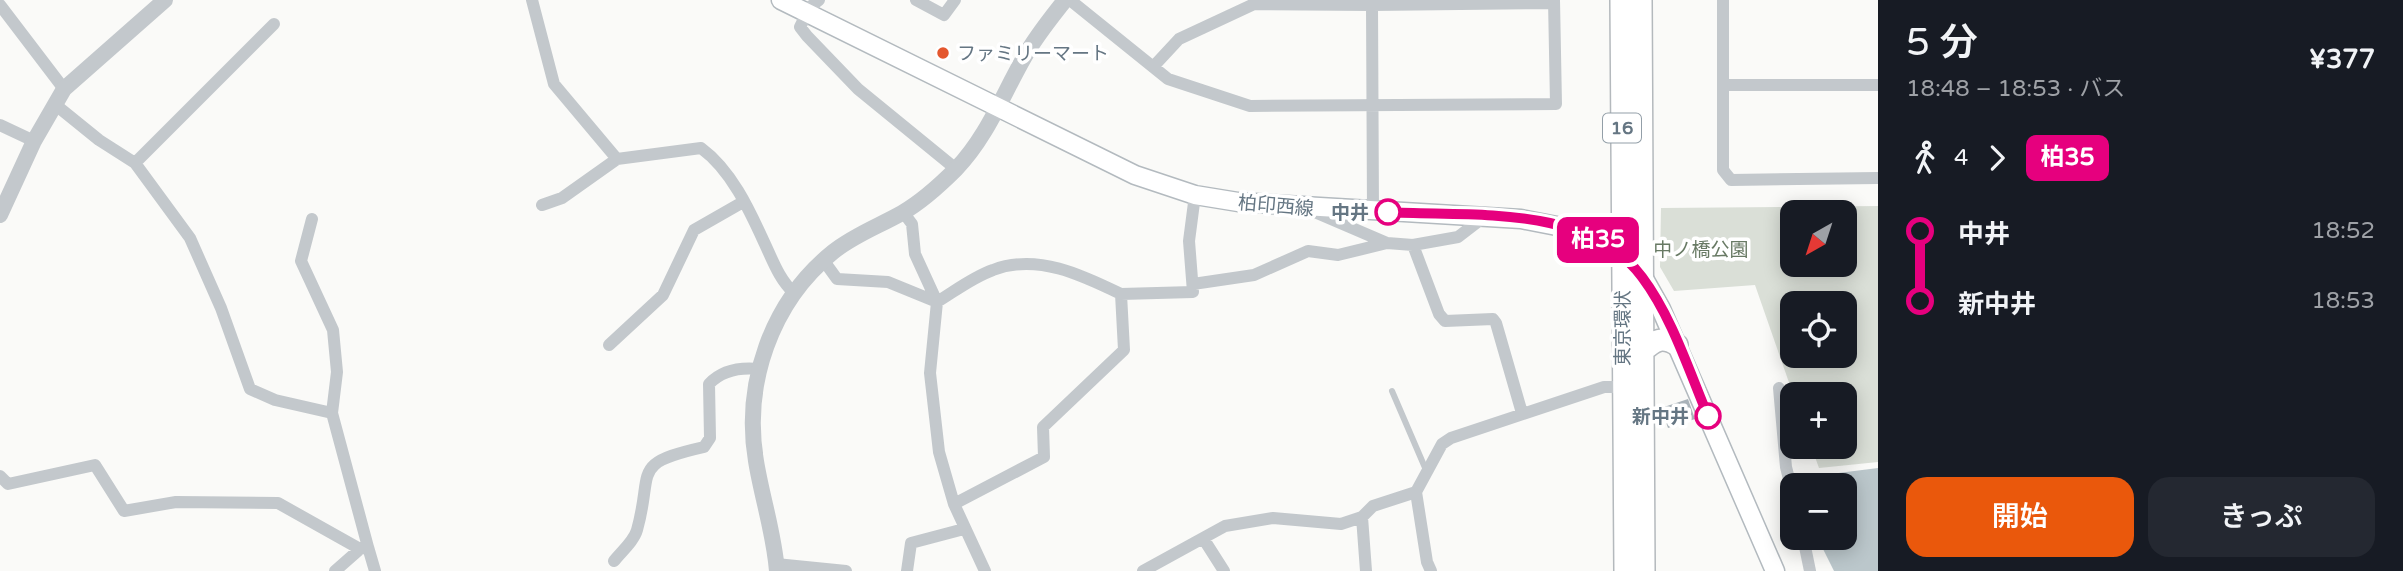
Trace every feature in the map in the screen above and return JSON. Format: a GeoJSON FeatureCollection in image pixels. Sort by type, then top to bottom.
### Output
{"type":"FeatureCollection","features":[{"type":"Feature","properties":{"kind":"highway","name":"東京環状"},"geometry":{"type":"LineString","coordinates":[[1621,0],[1625,571]]}},
{"type":"Feature","properties":{"kind":"highway","name":"東京環状"},"geometry":{"type":"LineString","coordinates":[[1641,0],[1644,571]]}},
{"type":"Feature","properties":{"kind":"highway"},"geometry":{"type":"LineString","coordinates":[[1643,351],[1658,340],[1667,339],[1677,345]]}},
{"type":"Feature","properties":{"kind":"main road","name":"柏印西線"},"geometry":{"type":"LineString","coordinates":[[781,0],[813,6],[997,108],[1135,175],[1195,195],[1306,208],[1521,219],[1567,228],[1605,243],[1623,256],[1643,277],[1677,345],[1775,571]]}},
{"type":"Feature","properties":{"kind":"street"},"geometry":{"type":"LineString","coordinates":[[0,215],[34,141],[57,106],[64,89],[165,0]]}},
{"type":"Feature","properties":{"kind":"street"},"geometry":{"type":"LineString","coordinates":[[532,0],[554,84],[617,159]]}},
{"type":"Feature","properties":{"kind":"street"},"geometry":{"type":"LineString","coordinates":[[916,0],[944,15],[955,0]]}},
{"type":"Feature","properties":{"kind":"street"},"geometry":{"type":"LineString","coordinates":[[846,571],[777,568],[754,439],[754,395],[759,369],[771,334],[794,293],[824,261],[858,235],[903,212],[956,169],[972,149],[1025,56],[1068,0],[1168,79],[1250,106],[1556,104],[1554,1],[1371,5],[1254,4],[1179,39],[1153,67]]}},
{"type":"Feature","properties":{"kind":"street"},"geometry":{"type":"LineString","coordinates":[[1723,0],[1723,170],[1731,180],[1878,178]]}},
{"type":"Feature","properties":{"kind":"street"},"geometry":{"type":"LineString","coordinates":[[0,5],[64,89]]}},
{"type":"Feature","properties":{"kind":"street"},"geometry":{"type":"LineString","coordinates":[[1371,5],[1373,212]]}},
{"type":"Feature","properties":{"kind":"street"},"geometry":{"type":"LineString","coordinates":[[813,6],[800,27],[807,37],[858,89],[956,169]]}},
{"type":"Feature","properties":{"kind":"street"},"geometry":{"type":"LineString","coordinates":[[135,163],[274,24]]}},
{"type":"Feature","properties":{"kind":"street"},"geometry":{"type":"LineString","coordinates":[[1724,85],[1878,85]]}},
{"type":"Feature","properties":{"kind":"street"},"geometry":{"type":"LineString","coordinates":[[57,106],[99,140],[135,163],[190,238],[221,309],[250,389],[275,400],[332,414]]}},
{"type":"Feature","properties":{"kind":"street"},"geometry":{"type":"LineString","coordinates":[[0,125],[34,141]]}},
{"type":"Feature","properties":{"kind":"street"},"geometry":{"type":"LineString","coordinates":[[542,205],[562,198],[617,159],[701,148],[719,161],[743,202],[782,282],[794,293]]}},
{"type":"Feature","properties":{"kind":"street"},"geometry":{"type":"LineString","coordinates":[[937,302],[996,268],[1042,264],[1074,271],[1121,294],[1193,292],[1189,241],[1195,195]]}},
{"type":"Feature","properties":{"kind":"street"},"geometry":{"type":"LineString","coordinates":[[609,345],[663,295],[694,230],[743,202]]}},
{"type":"Feature","properties":{"kind":"street"},"geometry":{"type":"LineString","coordinates":[[1306,208],[1387,243]]}},
{"type":"Feature","properties":{"kind":"street"},"geometry":{"type":"LineString","coordinates":[[903,212],[912,224],[915,254],[937,302],[931,350],[932,406],[939,452],[954,504],[985,571]]}},
{"type":"Feature","properties":{"kind":"street"},"geometry":{"type":"LineString","coordinates":[[1193,284],[1254,275],[1308,251],[1338,255],[1387,243],[1413,245],[1458,237],[1484,217]]}},
{"type":"Feature","properties":{"kind":"street"},"geometry":{"type":"LineString","coordinates":[[312,219],[301,261],[333,330],[337,372],[332,414],[364,548],[375,571]]}},
{"type":"Feature","properties":{"kind":"street"},"geometry":{"type":"LineString","coordinates":[[1413,245],[1439,314],[1445,321],[1493,319],[1496,323],[1522,412]]}},
{"type":"Feature","properties":{"kind":"street"},"geometry":{"type":"LineString","coordinates":[[824,261],[837,279],[888,282],[937,302]]}},
{"type":"Feature","properties":{"kind":"street"},"geometry":{"type":"LineString","coordinates":[[954,504],[1044,457],[1043,427],[1124,350],[1121,294]]}},
{"type":"Feature","properties":{"kind":"street"},"geometry":{"type":"LineString","coordinates":[[614,561],[637,532],[644,477],[663,456],[704,447],[710,438],[709,384],[719,374],[745,368],[759,369]]}},
{"type":"Feature","properties":{"kind":"street"},"geometry":{"type":"LineString","coordinates":[[1431,571],[1427,562],[1416,492],[1442,444],[1451,438],[1522,412],[1604,387],[1622,387]]}},
{"type":"Feature","properties":{"kind":"street"},"geometry":{"type":"LineString","coordinates":[[1779,388],[1788,473]]}},
{"type":"Feature","properties":{"kind":"street"},"geometry":{"type":"LineString","coordinates":[[0,476],[8,484],[95,465],[124,511],[176,502],[278,503],[364,548]]}},
{"type":"Feature","properties":{"kind":"street"},"geometry":{"type":"LineString","coordinates":[[1147,570],[1225,526],[1273,518],[1328,525],[1362,517],[1373,506],[1416,492]]}},
{"type":"Feature","properties":{"kind":"street"},"geometry":{"type":"LineString","coordinates":[[1362,517],[1366,571]]}},
{"type":"Feature","properties":{"kind":"street"},"geometry":{"type":"LineString","coordinates":[[908,571],[911,543],[964,528]]}},
{"type":"Feature","properties":{"kind":"street"},"geometry":{"type":"LineString","coordinates":[[1203,538],[1224,571]]}},
{"type":"Feature","properties":{"kind":"street"},"geometry":{"type":"LineString","coordinates":[[335,571],[364,548]]}},
{"type":"Feature","properties":{"kind":"street"},"geometry":{"type":"LineString","coordinates":[[1806,550],[1810,571]]}},
{"type":"Feature","properties":{"kind":"lane"},"geometry":{"type":"LineString","coordinates":[[1392,391],[1427,472]]}},
{"type":"Feature","properties":{"kind":"green space","name":"中ノ橋公園"},"geometry":{"type":"Polygon","coordinates":[[[1857,206],[1878,206],[1878,462],[1819,468],[1816,459],[1857,459],[1857,382],[1789,382],[1784,368],[1857,368],[1857,291],[1780,291],[1780,357],[1755,285],[1674,291],[1660,267],[1661,208],[1780,207],[1780,277],[1857,277],[1857,206]]]}},
{"type":"Feature","properties":{"kind":"shaded area"},"geometry":{"type":"Polygon","coordinates":[[[1878,468],[1878,571],[1834,571],[1824,550],[1857,550],[1857,473],[1838,473],[1878,468]]]}},
{"type":"Feature","properties":{"kind":"building"},"geometry":{"type":"Polygon","coordinates":[[[1688,399],[1695,419],[1668,428],[1661,408],[1688,399]]]}},
{"type":"Feature","properties":{"kind":"bus line","name":"柏35"},"geometry":{"type":"LineString","coordinates":[[1388,212],[1521,219],[1567,228],[1605,243],[1623,256],[1643,277],[1661,309],[1708,416]]}},
{"type":"Feature","properties":{"kind":"place","name":"ファミリーマート"},"geometry":{"type":"Point","coordinates":[943,53]}},
{"type":"Feature","properties":{"kind":"place","name":"中井"},"geometry":{"type":"Point","coordinates":[1388,212]}},
{"type":"Feature","properties":{"kind":"place","name":"新中井"},"geometry":{"type":"Point","coordinates":[1708,416]}}]}
